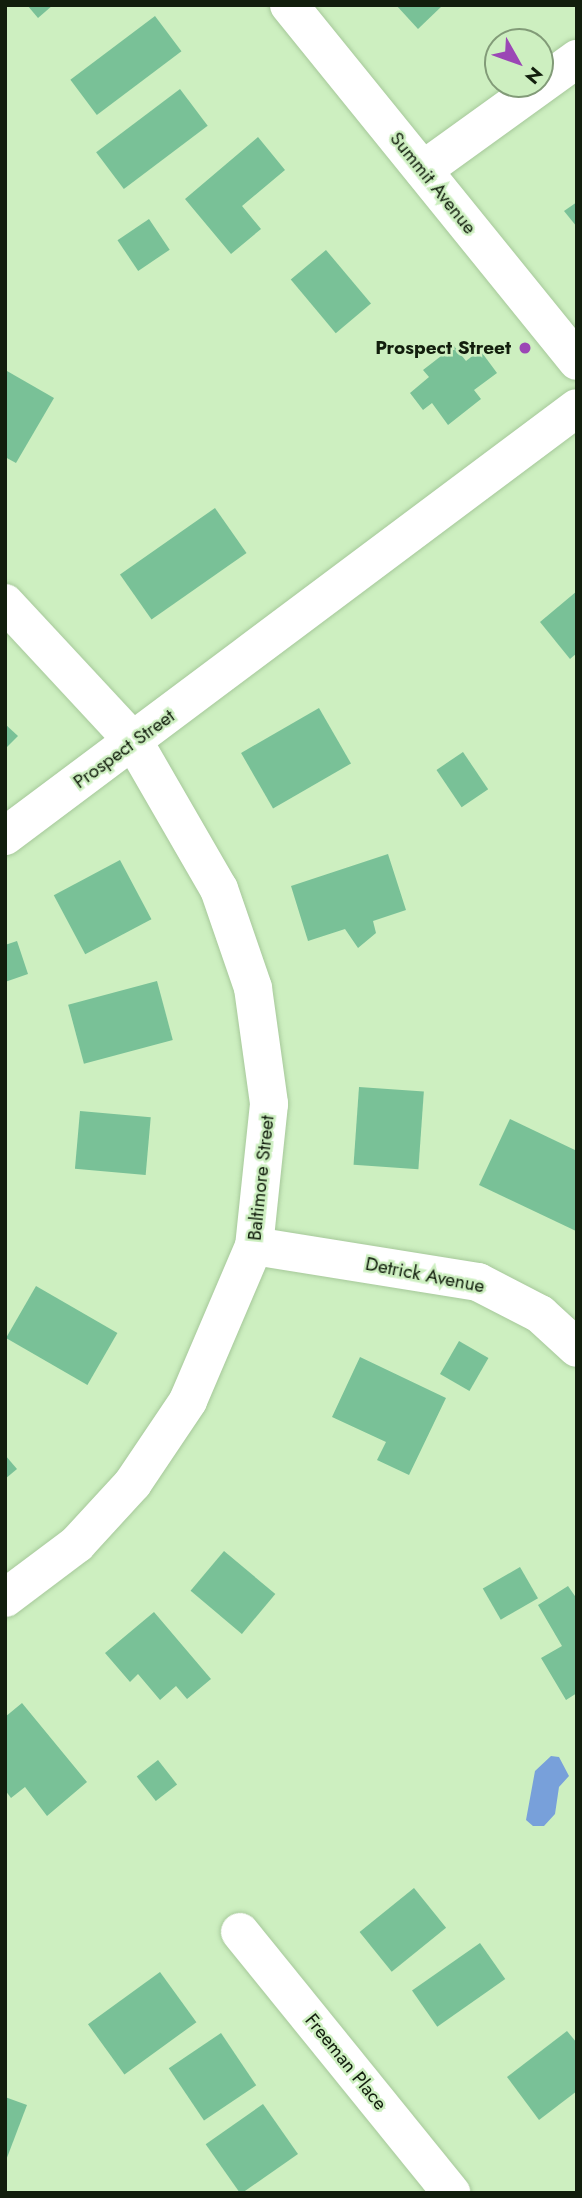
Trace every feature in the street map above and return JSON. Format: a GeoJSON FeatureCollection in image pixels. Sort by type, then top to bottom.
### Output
{"type":"FeatureCollection","features":[{"type":"Feature","properties":{"kind":"street","name":"Summit Avenue"},"geometry":{"type":"LineString","coordinates":[[289,5],[577,360]]}},
{"type":"Feature","properties":{"kind":"street"},"geometry":{"type":"LineString","coordinates":[[423,170],[577,59]]}},
{"type":"Feature","properties":{"kind":"street","name":"Prospect Street"},"geometry":{"type":"LineString","coordinates":[[5,836],[577,408]]}},
{"type":"Feature","properties":{"kind":"street","name":"Baltimore Street"},"geometry":{"type":"LineString","coordinates":[[5,603],[134,742],[219,889],[253,988],[269,1104],[254,1246],[188,1401],[133,1483],[77,1544],[5,1598]]}},
{"type":"Feature","properties":{"kind":"street","name":"Detrick Avenue"},"geometry":{"type":"LineString","coordinates":[[254,1246],[478,1282],[541,1314],[577,1348]]}},
{"type":"Feature","properties":{"kind":"street","name":"Freeman Place"},"geometry":{"type":"LineString","coordinates":[[240,1931],[451,2193]]}},
{"type":"Feature","properties":{"kind":"water"},"geometry":{"type":"Polygon","coordinates":[[[551,1756],[559,1757],[569,1776],[559,1787],[555,1814],[544,1826],[533,1826],[526,1820],[535,1771],[551,1756]]]}},
{"type":"Feature","properties":{"kind":"building"},"geometry":{"type":"Polygon","coordinates":[[[27,5],[53,5],[38,18],[27,5]]]}},
{"type":"Feature","properties":{"kind":"building"},"geometry":{"type":"Polygon","coordinates":[[[396,5],[443,5],[418,29],[396,5]]]}},
{"type":"Feature","properties":{"kind":"building"},"geometry":{"type":"Polygon","coordinates":[[[155,16],[181,51],[97,115],[70,80],[155,16]]]}},
{"type":"Feature","properties":{"kind":"building"},"geometry":{"type":"Polygon","coordinates":[[[180,89],[208,126],[124,189],[96,152],[180,89]]]}},
{"type":"Feature","properties":{"kind":"building"},"geometry":{"type":"Polygon","coordinates":[[[258,137],[285,170],[242,206],[261,229],[231,254],[185,199],[258,137]]]}},
{"type":"Feature","properties":{"kind":"building"},"geometry":{"type":"Polygon","coordinates":[[[577,202],[577,227],[564,211],[577,202]]]}},
{"type":"Feature","properties":{"kind":"building"},"geometry":{"type":"Polygon","coordinates":[[[149,219],[170,250],[138,271],[117,240],[149,219]]]}},
{"type":"Feature","properties":{"kind":"building"},"geometry":{"type":"Polygon","coordinates":[[[326,250],[371,304],[336,333],[291,280],[326,250]]]}},
{"type":"Feature","properties":{"kind":"building"},"geometry":{"type":"Polygon","coordinates":[[[454,346],[466,361],[480,350],[497,373],[474,390],[481,399],[448,425],[432,403],[423,410],[410,393],[429,377],[423,370],[454,346]]]}},
{"type":"Feature","properties":{"kind":"building"},"geometry":{"type":"Polygon","coordinates":[[[7,371],[54,398],[16,463],[5,457],[7,371]]]}},
{"type":"Feature","properties":{"kind":"building"},"geometry":{"type":"Polygon","coordinates":[[[215,508],[247,553],[152,620],[120,575],[215,508]]]}},
{"type":"Feature","properties":{"kind":"building"},"geometry":{"type":"Polygon","coordinates":[[[577,591],[577,653],[570,659],[540,622],[577,591]]]}},
{"type":"Feature","properties":{"kind":"building"},"geometry":{"type":"Polygon","coordinates":[[[319,708],[351,763],[273,808],[241,753],[319,708]]]}},
{"type":"Feature","properties":{"kind":"building"},"geometry":{"type":"Polygon","coordinates":[[[5,724],[18,736],[5,749],[5,724]]]}},
{"type":"Feature","properties":{"kind":"building"},"geometry":{"type":"Polygon","coordinates":[[[463,752],[488,789],[462,807],[436,770],[463,752]]]}},
{"type":"Feature","properties":{"kind":"building"},"geometry":{"type":"Polygon","coordinates":[[[388,854],[406,910],[373,921],[376,933],[358,948],[345,929],[308,941],[291,886],[388,854]]]}},
{"type":"Feature","properties":{"kind":"building"},"geometry":{"type":"Polygon","coordinates":[[[120,860],[151,919],[85,954],[54,895],[120,860]]]}},
{"type":"Feature","properties":{"kind":"building"},"geometry":{"type":"Polygon","coordinates":[[[17,941],[28,974],[5,982],[5,945],[17,941]]]}},
{"type":"Feature","properties":{"kind":"building"},"geometry":{"type":"Polygon","coordinates":[[[157,981],[173,1040],[84,1064],[68,1005],[157,981]]]}},
{"type":"Feature","properties":{"kind":"building"},"geometry":{"type":"Polygon","coordinates":[[[359,1087],[424,1092],[418,1169],[354,1165],[359,1087]]]}},
{"type":"Feature","properties":{"kind":"building"},"geometry":{"type":"Polygon","coordinates":[[[80,1111],[151,1117],[146,1175],[75,1169],[80,1111]]]}},
{"type":"Feature","properties":{"kind":"building"},"geometry":{"type":"Polygon","coordinates":[[[510,1119],[577,1151],[576,1231],[479,1185],[510,1119]]]}},
{"type":"Feature","properties":{"kind":"building"},"geometry":{"type":"Polygon","coordinates":[[[36,1286],[117,1333],[87,1385],[6,1338],[36,1286]]]}},
{"type":"Feature","properties":{"kind":"building"},"geometry":{"type":"Polygon","coordinates":[[[459,1341],[488,1358],[469,1391],[440,1374],[459,1341]]]}},
{"type":"Feature","properties":{"kind":"building"},"geometry":{"type":"Polygon","coordinates":[[[360,1357],[446,1398],[409,1475],[377,1460],[386,1442],[332,1417],[360,1357]]]}},
{"type":"Feature","properties":{"kind":"building"},"geometry":{"type":"Polygon","coordinates":[[[5,1455],[17,1469],[5,1479],[5,1455]]]}},
{"type":"Feature","properties":{"kind":"building"},"geometry":{"type":"Polygon","coordinates":[[[224,1551],[275,1594],[242,1634],[191,1591],[224,1551]]]}},
{"type":"Feature","properties":{"kind":"building"},"geometry":{"type":"Polygon","coordinates":[[[520,1567],[538,1598],[501,1620],[483,1588],[520,1567]]]}},
{"type":"Feature","properties":{"kind":"building"},"geometry":{"type":"Polygon","coordinates":[[[568,1586],[577,1599],[577,1693],[566,1700],[541,1658],[562,1646],[538,1605],[568,1586]]]}},
{"type":"Feature","properties":{"kind":"building"},"geometry":{"type":"Polygon","coordinates":[[[154,1612],[211,1679],[187,1699],[176,1686],[160,1700],[138,1674],[130,1682],[105,1653],[154,1612]]]}},
{"type":"Feature","properties":{"kind":"building"},"geometry":{"type":"Polygon","coordinates":[[[22,1703],[87,1782],[47,1816],[25,1787],[11,1798],[5,1790],[5,1717],[22,1703]]]}},
{"type":"Feature","properties":{"kind":"building"},"geometry":{"type":"Polygon","coordinates":[[[158,1760],[177,1784],[156,1801],[137,1777],[158,1760]]]}},
{"type":"Feature","properties":{"kind":"building"},"geometry":{"type":"Polygon","coordinates":[[[414,1888],[446,1928],[392,1972],[360,1932],[414,1888]]]}},
{"type":"Feature","properties":{"kind":"building"},"geometry":{"type":"Polygon","coordinates":[[[480,1943],[505,1979],[437,2027],[412,1991],[480,1943]]]}},
{"type":"Feature","properties":{"kind":"building"},"geometry":{"type":"Polygon","coordinates":[[[160,1972],[196,2022],[124,2074],[88,2024],[160,1972]]]}},
{"type":"Feature","properties":{"kind":"building"},"geometry":{"type":"Polygon","coordinates":[[[567,2031],[577,2043],[577,2091],[539,2120],[507,2077],[567,2031]]]}},
{"type":"Feature","properties":{"kind":"building"},"geometry":{"type":"Polygon","coordinates":[[[221,2033],[256,2085],[204,2120],[169,2068],[221,2033]]]}},
{"type":"Feature","properties":{"kind":"building"},"geometry":{"type":"Polygon","coordinates":[[[5,2097],[27,2105],[5,2163],[5,2097]]]}},
{"type":"Feature","properties":{"kind":"building"},"geometry":{"type":"Polygon","coordinates":[[[263,2104],[298,2154],[240,2193],[206,2144],[263,2104]]]}},
{"type":"Feature","properties":{"kind":"place","name":"Prospect Street"},"geometry":{"type":"Point","coordinates":[525,348]}}]}
